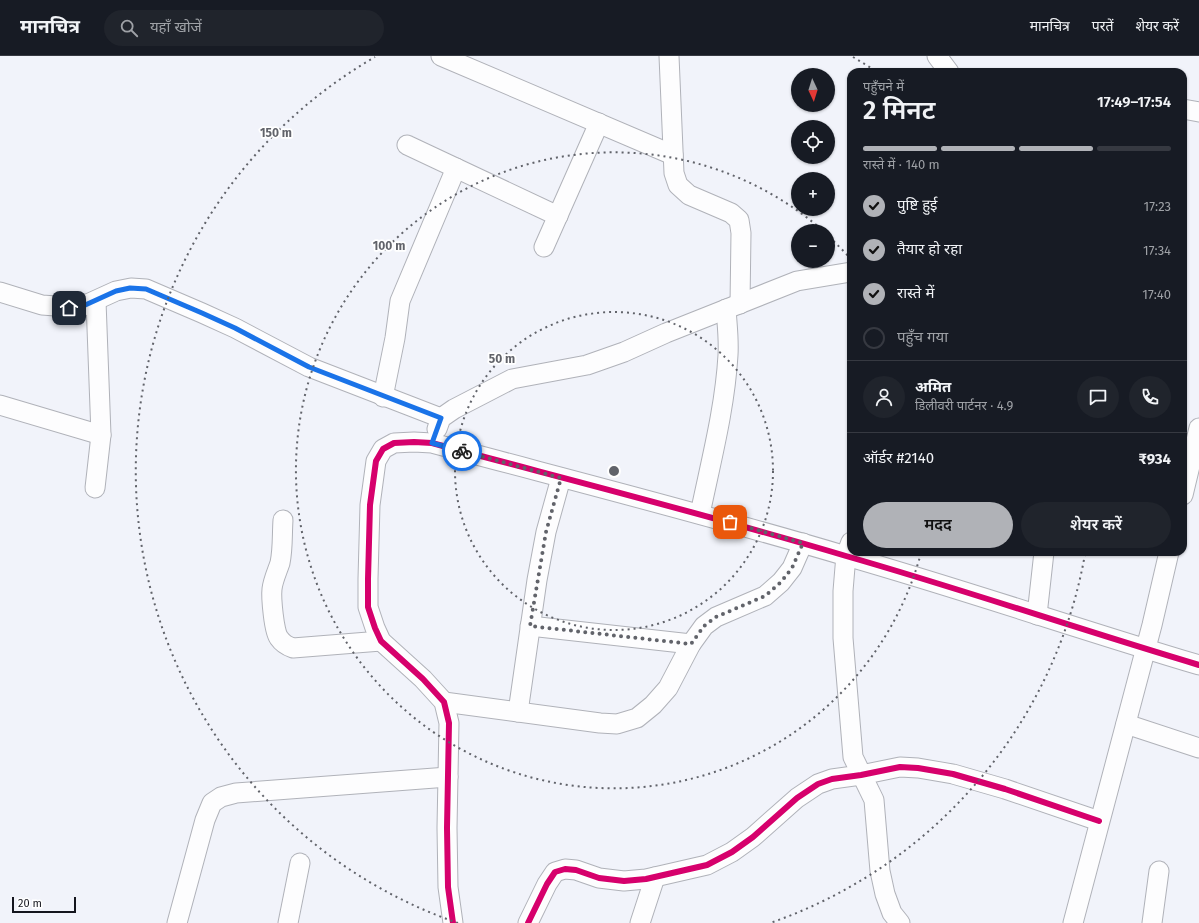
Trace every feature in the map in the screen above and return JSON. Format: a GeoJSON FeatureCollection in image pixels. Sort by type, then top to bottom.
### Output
{"type":"FeatureCollection","features":[{"type":"Feature","properties":{"kind":"street"},"geometry":{"type":"LineString","coordinates":[[441,56],[674,155]]}},
{"type":"Feature","properties":{"kind":"street"},"geometry":{"type":"LineString","coordinates":[[669,56],[674,173],[678,185],[689,195],[731,213],[739,220],[741,233],[725,383],[700,514]]}},
{"type":"Feature","properties":{"kind":"street"},"geometry":{"type":"LineString","coordinates":[[937,56],[946,68]]}},
{"type":"Feature","properties":{"kind":"street"},"geometry":{"type":"LineString","coordinates":[[1187,110],[1199,112]]}},
{"type":"Feature","properties":{"kind":"street"},"geometry":{"type":"LineString","coordinates":[[544,247],[599,123]]}},
{"type":"Feature","properties":{"kind":"street"},"geometry":{"type":"LineString","coordinates":[[406,145],[558,216]]}},
{"type":"Feature","properties":{"kind":"street"},"geometry":{"type":"LineString","coordinates":[[383,396],[396,338],[400,301],[456,168]]}},
{"type":"Feature","properties":{"kind":"street"},"geometry":{"type":"LineString","coordinates":[[432,443],[441,418],[454,409],[512,379],[587,365],[624,352],[797,281],[847,273]]}},
{"type":"Feature","properties":{"kind":"street"},"geometry":{"type":"LineString","coordinates":[[0,292],[42,305],[69,308],[83,306],[116,291],[130,288],[146,289],[235,328],[309,367],[441,418]]}},
{"type":"Feature","properties":{"kind":"street"},"geometry":{"type":"LineString","coordinates":[[95,488],[101,435],[96,301]]}},
{"type":"Feature","properties":{"kind":"street"},"geometry":{"type":"LineString","coordinates":[[0,405],[101,435]]}},
{"type":"Feature","properties":{"kind":"street"},"geometry":{"type":"LineString","coordinates":[[1187,478],[1199,428]]}},
{"type":"Feature","properties":{"kind":"street"},"geometry":{"type":"LineString","coordinates":[[454,923],[448,887],[448,723],[444,702],[381,641],[368,607],[370,505],[376,461],[383,449],[394,443],[432,443],[803,543],[847,549]]}},
{"type":"Feature","properties":{"kind":"street"},"geometry":{"type":"LineString","coordinates":[[518,712],[530,626],[546,532],[561,478]]}},
{"type":"Feature","properties":{"kind":"street"},"geometry":{"type":"LineString","coordinates":[[283,520],[280,563],[274,577],[272,591],[274,621],[277,637],[285,646],[294,648],[381,641]]}},
{"type":"Feature","properties":{"kind":"street"},"geometry":{"type":"LineString","coordinates":[[444,702],[600,723],[617,724],[637,718],[653,706],[668,688],[691,644],[704,626],[716,617],[765,596],[781,582],[792,568],[803,543]]}},
{"type":"Feature","properties":{"kind":"street"},"geometry":{"type":"LineString","coordinates":[[848,556],[843,591],[844,646],[853,757],[874,800],[880,871],[885,894],[892,913],[900,923]]}},
{"type":"Feature","properties":{"kind":"street"},"geometry":{"type":"LineString","coordinates":[[868,556],[961,590],[1199,665]]}},
{"type":"Feature","properties":{"kind":"street"},"geometry":{"type":"LineString","coordinates":[[1037,615],[1044,556]]}},
{"type":"Feature","properties":{"kind":"street"},"geometry":{"type":"LineString","coordinates":[[1072,923],[1126,724],[1168,556]]}},
{"type":"Feature","properties":{"kind":"street"},"geometry":{"type":"LineString","coordinates":[[530,626],[691,644]]}},
{"type":"Feature","properties":{"kind":"street"},"geometry":{"type":"LineString","coordinates":[[1126,724],[1199,748]]}},
{"type":"Feature","properties":{"kind":"street"},"geometry":{"type":"LineString","coordinates":[[528,923],[546,884],[555,872],[565,869],[576,870],[599,878],[624,881],[655,877],[707,865],[732,852],[753,837],[797,798],[818,784],[832,779],[900,768],[925,769],[953,774],[1005,789],[1100,821]]}},
{"type":"Feature","properties":{"kind":"street"},"geometry":{"type":"LineString","coordinates":[[182,922],[205,820],[212,803],[221,796],[236,793],[448,777]]}},
{"type":"Feature","properties":{"kind":"street"},"geometry":{"type":"LineString","coordinates":[[288,923],[300,863]]}},
{"type":"Feature","properties":{"kind":"street"},"geometry":{"type":"LineString","coordinates":[[1152,923],[1159,871]]}},
{"type":"Feature","properties":{"kind":"street"},"geometry":{"type":"LineString","coordinates":[[640,923],[655,877]]}},
{"type":"Feature","properties":{"kind":"cycle path"},"geometry":{"type":"LineString","coordinates":[[453,923],[448,887],[447,828],[449,723],[444,702],[423,679],[381,641],[368,607],[370,505],[376,461],[383,449],[394,443],[432,443],[743,526],[935,582],[1199,665]]}},
{"type":"Feature","properties":{"kind":"cycle path"},"geometry":{"type":"LineString","coordinates":[[528,923],[547,884],[555,872],[565,869],[576,870],[599,878],[624,881],[646,879],[707,865],[732,852],[753,837],[797,798],[818,784],[832,779],[900,767],[918,768],[953,774],[1005,789],[1099,821]]}},
{"type":"Feature","properties":{"kind":"way so far"},"geometry":{"type":"LineString","coordinates":[[462,451],[561,478],[546,532],[530,626],[691,644],[704,626],[716,617],[765,596],[781,582],[792,568],[803,543],[730,522]]}},
{"type":"Feature","properties":{"kind":"route"},"geometry":{"type":"LineString","coordinates":[[69,308],[83,306],[116,291],[130,288],[146,289],[235,328],[309,367],[441,418],[432,443],[462,451]]}}]}
